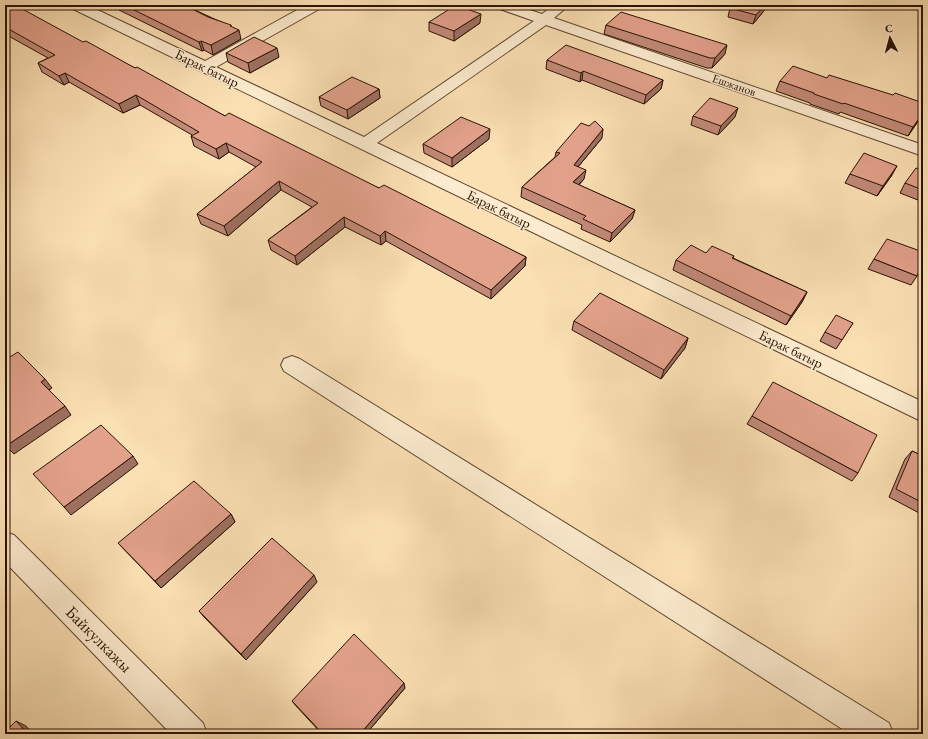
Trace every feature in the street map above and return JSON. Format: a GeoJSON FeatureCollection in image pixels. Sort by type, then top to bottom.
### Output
{"type":"FeatureCollection","features":[{"type":"Feature","properties":{"kind":"street","name":"Барак батыр"},"geometry":{"type":"LineString","coordinates":[[76,5],[923,413]]}},
{"type":"Feature","properties":{"kind":"street"},"geometry":{"type":"LineString","coordinates":[[205,67],[316,5]]}},
{"type":"Feature","properties":{"kind":"street","name":"Ешжанов"},"geometry":{"type":"LineString","coordinates":[[502,5],[923,151]]}},
{"type":"Feature","properties":{"kind":"street"},"geometry":{"type":"LineString","coordinates":[[364,144],[544,20],[562,5]]}},
{"type":"Feature","properties":{"kind":"street"},"geometry":{"type":"LineString","coordinates":[[292,365],[878,734]]}},
{"type":"Feature","properties":{"kind":"street","name":"Байкулкажы"},"geometry":{"type":"LineString","coordinates":[[5,544],[192,734]]}},
{"type":"Feature","properties":{"kind":"building"},"geometry":{"type":"Polygon","coordinates":[[[5,5],[15,5],[83,42],[86,41],[135,68],[137,67],[225,116],[229,113],[379,188],[384,185],[526,257],[491,290],[385,231],[380,236],[344,217],[295,256],[268,240],[318,203],[279,181],[224,226],[197,214],[262,162],[226,143],[216,149],[191,136],[199,132],[136,95],[119,104],[65,73],[59,76],[38,63],[55,55],[5,27],[5,5]]]}},
{"type":"Feature","properties":{"kind":"building"},"geometry":{"type":"Polygon","coordinates":[[[124,5],[184,5],[208,17],[231,25],[230,26],[239,30],[211,45],[201,41],[199,42],[124,5]]]}},
{"type":"Feature","properties":{"kind":"building"},"geometry":{"type":"Polygon","coordinates":[[[456,5],[481,14],[454,31],[429,22],[456,5]]]}},
{"type":"Feature","properties":{"kind":"building"},"geometry":{"type":"Polygon","coordinates":[[[733,5],[765,5],[756,15],[730,8],[733,5]]]}},
{"type":"Feature","properties":{"kind":"building"},"geometry":{"type":"Polygon","coordinates":[[[621,12],[727,45],[715,58],[710,58],[606,25],[621,12]]]}},
{"type":"Feature","properties":{"kind":"building"},"geometry":{"type":"Polygon","coordinates":[[[254,37],[277,48],[248,63],[226,53],[254,37]]]}},
{"type":"Feature","properties":{"kind":"building"},"geometry":{"type":"Polygon","coordinates":[[[566,45],[663,80],[646,95],[583,71],[581,73],[547,60],[566,45]]]}},
{"type":"Feature","properties":{"kind":"building"},"geometry":{"type":"Polygon","coordinates":[[[793,66],[827,78],[829,75],[893,95],[895,93],[923,103],[923,113],[913,127],[780,81],[793,66]]]}},
{"type":"Feature","properties":{"kind":"building"},"geometry":{"type":"Polygon","coordinates":[[[352,77],[379,89],[347,110],[319,97],[352,77]]]}},
{"type":"Feature","properties":{"kind":"building"},"geometry":{"type":"Polygon","coordinates":[[[710,98],[738,108],[721,126],[693,116],[710,98]]]}},
{"type":"Feature","properties":{"kind":"building"},"geometry":{"type":"Polygon","coordinates":[[[461,117],[490,129],[452,158],[423,144],[461,117]]]}},
{"type":"Feature","properties":{"kind":"building"},"geometry":{"type":"Polygon","coordinates":[[[595,121],[603,129],[574,165],[586,170],[573,182],[635,210],[612,233],[583,219],[586,216],[522,187],[560,153],[556,152],[581,123],[589,126],[595,121]]]}},
{"type":"Feature","properties":{"kind":"building"},"geometry":{"type":"Polygon","coordinates":[[[864,153],[897,166],[883,186],[850,174],[864,153]]]}},
{"type":"Feature","properties":{"kind":"building"},"geometry":{"type":"Polygon","coordinates":[[[916,168],[923,170],[923,190],[905,183],[916,168]]]}},
{"type":"Feature","properties":{"kind":"building"},"geometry":{"type":"Polygon","coordinates":[[[887,239],[923,252],[923,261],[917,276],[874,259],[887,239]]]}},
{"type":"Feature","properties":{"kind":"building"},"geometry":{"type":"Polygon","coordinates":[[[691,245],[706,253],[712,246],[734,256],[732,258],[807,292],[791,316],[676,260],[691,245]]]}},
{"type":"Feature","properties":{"kind":"building"},"geometry":{"type":"Polygon","coordinates":[[[600,293],[688,338],[664,370],[574,321],[600,293]]]}},
{"type":"Feature","properties":{"kind":"building"},"geometry":{"type":"Polygon","coordinates":[[[836,315],[853,323],[842,340],[825,332],[836,315]]]}},
{"type":"Feature","properties":{"kind":"building"},"geometry":{"type":"Polygon","coordinates":[[[18,352],[45,379],[41,382],[65,406],[6,446],[5,360],[18,352]]]}},
{"type":"Feature","properties":{"kind":"building"},"geometry":{"type":"Polygon","coordinates":[[[773,382],[877,435],[858,473],[752,416],[773,382]]]}},
{"type":"Feature","properties":{"kind":"building"},"geometry":{"type":"Polygon","coordinates":[[[101,425],[133,456],[64,507],[33,474],[101,425]]]}},
{"type":"Feature","properties":{"kind":"building"},"geometry":{"type":"Polygon","coordinates":[[[912,451],[923,456],[923,503],[896,489],[912,451]]]}},
{"type":"Feature","properties":{"kind":"building"},"geometry":{"type":"Polygon","coordinates":[[[194,481],[231,514],[155,581],[118,543],[194,481]]]}},
{"type":"Feature","properties":{"kind":"building"},"geometry":{"type":"Polygon","coordinates":[[[272,538],[314,575],[241,654],[199,611],[272,538]]]}},
{"type":"Feature","properties":{"kind":"building"},"geometry":{"type":"Polygon","coordinates":[[[354,634],[404,683],[360,734],[323,734],[292,701],[354,634]]]}},
{"type":"Feature","properties":{"kind":"building"},"geometry":{"type":"Polygon","coordinates":[[[16,721],[28,734],[5,734],[5,732],[16,721]]]}}]}
